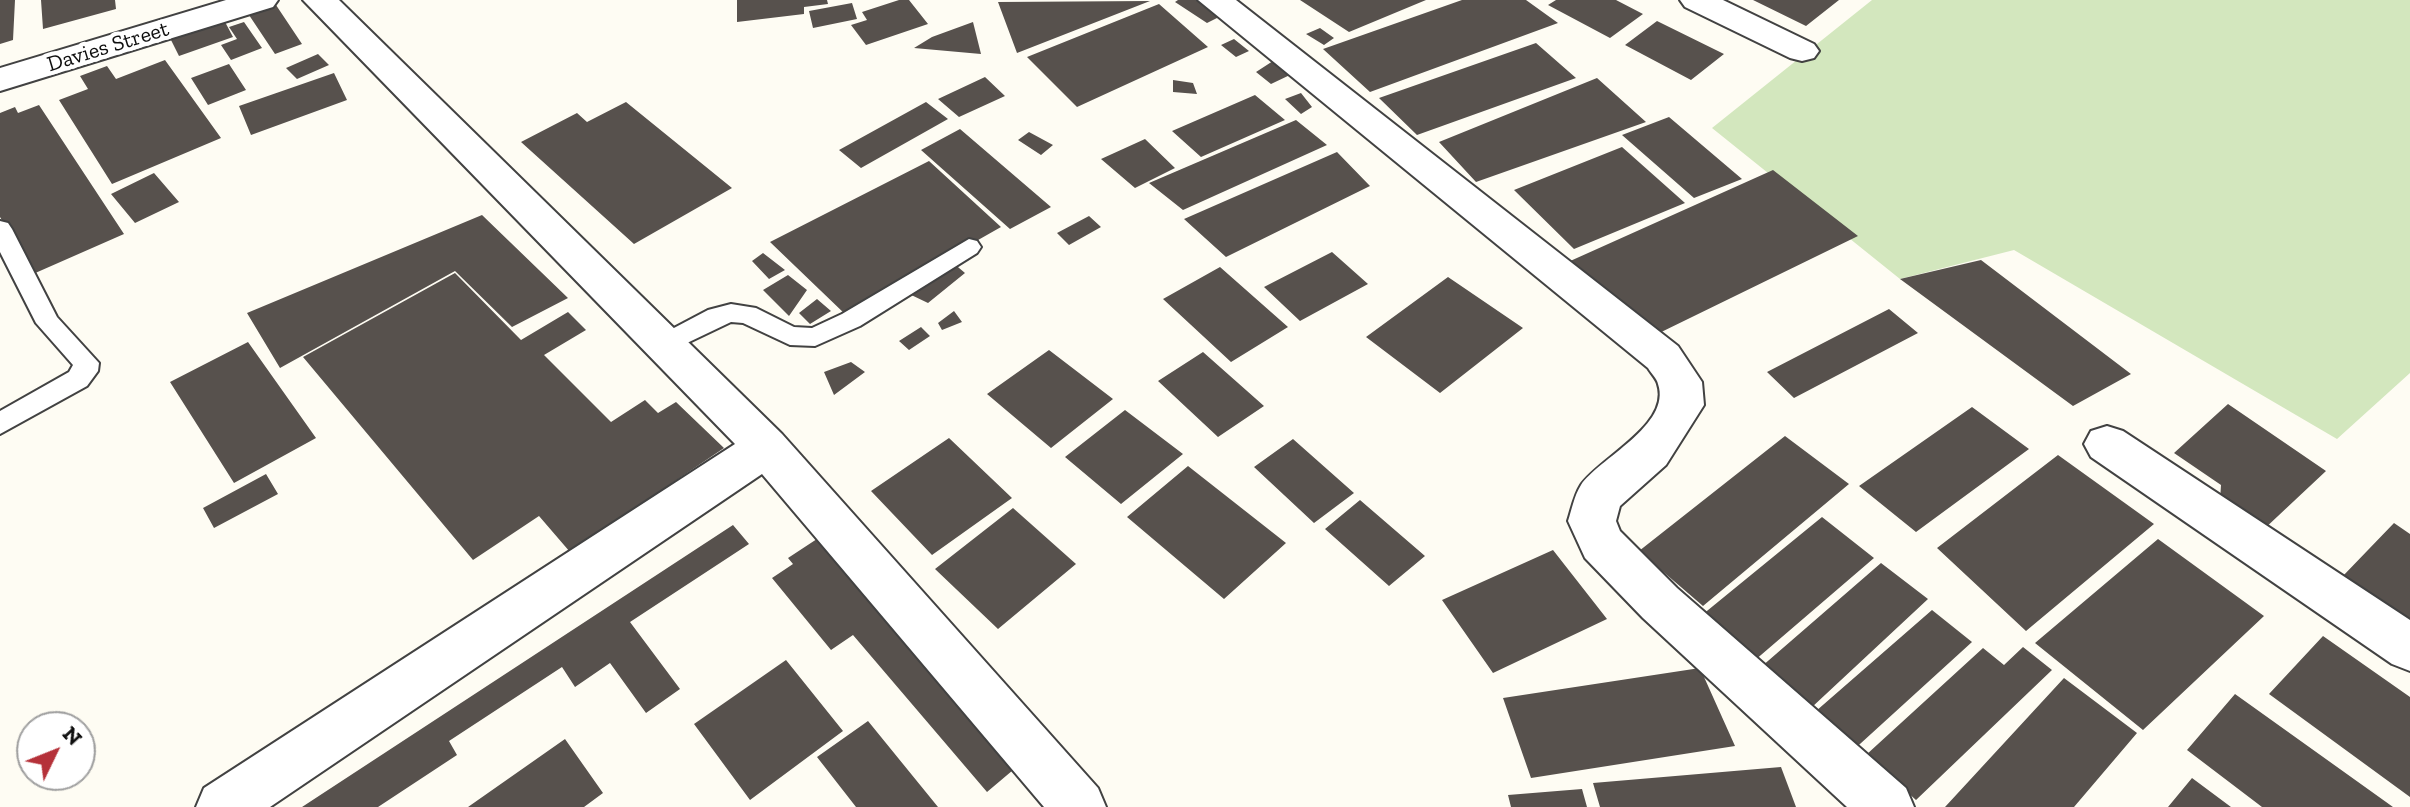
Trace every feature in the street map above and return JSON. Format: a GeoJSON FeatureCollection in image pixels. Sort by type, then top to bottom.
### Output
{"type":"FeatureCollection","features":[{"type":"Feature","properties":{"kind":"street","name":"Davies Street"},"geometry":{"type":"LineString","coordinates":[[0,80],[261,0]]}},
{"type":"Feature","properties":{"kind":"street"},"geometry":{"type":"LineString","coordinates":[[320,0],[766,447],[1079,807]]}},
{"type":"Feature","properties":{"kind":"street"},"geometry":{"type":"LineString","coordinates":[[1215,0],[1663,357],[1680,382],[1682,405],[1650,452],[1599,496],[1592,521],[1602,544],[1660,603],[1887,807]]}},
{"type":"Feature","properties":{"kind":"street"},"geometry":{"type":"LineString","coordinates":[[1697,0],[1802,51]]}},
{"type":"Feature","properties":{"kind":"street"},"geometry":{"type":"LineString","coordinates":[[2107,444],[2410,648]]}},
{"type":"Feature","properties":{"kind":"street"},"geometry":{"type":"LineString","coordinates":[[223,807],[766,447]]}},
{"type":"Feature","properties":{"kind":"lane"},"geometry":{"type":"LineString","coordinates":[[0,229],[48,323],[86,363],[85,371],[78,379],[0,424]]}},
{"type":"Feature","properties":{"kind":"lane"},"geometry":{"type":"LineString","coordinates":[[664,345],[717,316],[731,313],[747,314],[790,336],[815,337],[851,320],[969,247]]}},
{"type":"Feature","properties":{"kind":"green space"},"geometry":{"type":"Polygon","coordinates":[[[1872,0],[2410,0],[2410,373],[2337,439],[2014,250],[1900,279],[1712,128],[1872,0]]]}},
{"type":"Feature","properties":{"kind":"building"},"geometry":{"type":"Polygon","coordinates":[[[0,0],[15,0],[13,40],[0,44],[0,0]]]}},
{"type":"Feature","properties":{"kind":"building"},"geometry":{"type":"Polygon","coordinates":[[[41,0],[115,0],[116,9],[43,29],[41,0]]]}},
{"type":"Feature","properties":{"kind":"building"},"geometry":{"type":"Polygon","coordinates":[[[737,0],[827,0],[828,4],[804,7],[804,14],[737,22],[737,0]]]}},
{"type":"Feature","properties":{"kind":"building"},"geometry":{"type":"Polygon","coordinates":[[[899,0],[909,0],[928,24],[866,45],[851,25],[867,20],[862,12],[899,0]]]}},
{"type":"Feature","properties":{"kind":"building"},"geometry":{"type":"Polygon","coordinates":[[[1197,0],[1221,16],[1207,23],[1175,2],[1197,0]]]}},
{"type":"Feature","properties":{"kind":"building"},"geometry":{"type":"Polygon","coordinates":[[[1300,0],[1426,0],[1349,32],[1300,0]]]}},
{"type":"Feature","properties":{"kind":"building"},"geometry":{"type":"Polygon","coordinates":[[[1462,0],[1526,0],[1558,23],[1370,92],[1323,49],[1462,0]]]}},
{"type":"Feature","properties":{"kind":"building"},"geometry":{"type":"Polygon","coordinates":[[[1556,0],[1616,0],[1643,14],[1610,38],[1548,5],[1556,0]]]}},
{"type":"Feature","properties":{"kind":"building"},"geometry":{"type":"Polygon","coordinates":[[[1753,0],[1839,0],[1806,26],[1753,0]]]}},
{"type":"Feature","properties":{"kind":"building"},"geometry":{"type":"Polygon","coordinates":[[[1150,1],[1017,53],[998,2],[1150,1]]]}},
{"type":"Feature","properties":{"kind":"building"},"geometry":{"type":"Polygon","coordinates":[[[274,2],[302,44],[275,54],[247,12],[274,2]]]}},
{"type":"Feature","properties":{"kind":"building"},"geometry":{"type":"Polygon","coordinates":[[[852,3],[857,19],[813,28],[809,11],[852,3]]]}},
{"type":"Feature","properties":{"kind":"building"},"geometry":{"type":"Polygon","coordinates":[[[1159,4],[1208,47],[1077,107],[1027,57],[1159,4]]]}},
{"type":"Feature","properties":{"kind":"building"},"geometry":{"type":"Polygon","coordinates":[[[224,20],[233,37],[179,56],[170,38],[224,20]]]}},
{"type":"Feature","properties":{"kind":"building"},"geometry":{"type":"Polygon","coordinates":[[[1657,21],[1724,54],[1691,80],[1625,45],[1657,21]]]}},
{"type":"Feature","properties":{"kind":"building"},"geometry":{"type":"Polygon","coordinates":[[[244,22],[262,48],[231,60],[221,45],[237,39],[229,27],[244,22]]]}},
{"type":"Feature","properties":{"kind":"building"},"geometry":{"type":"Polygon","coordinates":[[[973,22],[981,54],[914,48],[932,37],[973,22]]]}},
{"type":"Feature","properties":{"kind":"building"},"geometry":{"type":"Polygon","coordinates":[[[1320,28],[1334,38],[1324,45],[1306,34],[1320,28]]]}},
{"type":"Feature","properties":{"kind":"building"},"geometry":{"type":"Polygon","coordinates":[[[1234,39],[1249,51],[1236,57],[1221,45],[1234,39]]]}},
{"type":"Feature","properties":{"kind":"building"},"geometry":{"type":"Polygon","coordinates":[[[1536,43],[1576,78],[1417,135],[1379,98],[1536,43]]]}},
{"type":"Feature","properties":{"kind":"building"},"geometry":{"type":"Polygon","coordinates":[[[318,54],[329,65],[297,79],[286,68],[318,54]]]}},
{"type":"Feature","properties":{"kind":"building"},"geometry":{"type":"Polygon","coordinates":[[[165,60],[221,138],[112,184],[59,100],[88,89],[80,76],[107,66],[116,79],[165,60]]]}},
{"type":"Feature","properties":{"kind":"building"},"geometry":{"type":"Polygon","coordinates":[[[1273,61],[1292,74],[1271,84],[1256,72],[1273,61]]]}},
{"type":"Feature","properties":{"kind":"building"},"geometry":{"type":"Polygon","coordinates":[[[229,64],[246,90],[208,105],[191,78],[229,64]]]}},
{"type":"Feature","properties":{"kind":"building"},"geometry":{"type":"Polygon","coordinates":[[[334,73],[347,100],[251,135],[239,106],[334,73]]]}},
{"type":"Feature","properties":{"kind":"building"},"geometry":{"type":"Polygon","coordinates":[[[985,77],[1005,96],[959,117],[938,99],[985,77]]]}},
{"type":"Feature","properties":{"kind":"building"},"geometry":{"type":"Polygon","coordinates":[[[1597,78],[1646,122],[1476,182],[1439,142],[1597,78]]]}},
{"type":"Feature","properties":{"kind":"building"},"geometry":{"type":"Polygon","coordinates":[[[1173,80],[1193,83],[1197,94],[1173,92],[1173,80]]]}},
{"type":"Feature","properties":{"kind":"building"},"geometry":{"type":"Polygon","coordinates":[[[1301,93],[1312,107],[1301,114],[1285,99],[1301,93]]]}},
{"type":"Feature","properties":{"kind":"building"},"geometry":{"type":"Polygon","coordinates":[[[1255,95],[1285,120],[1201,157],[1172,131],[1255,95]]]}},
{"type":"Feature","properties":{"kind":"building"},"geometry":{"type":"Polygon","coordinates":[[[626,102],[732,188],[634,244],[521,142],[577,113],[587,122],[626,102]]]}},
{"type":"Feature","properties":{"kind":"building"},"geometry":{"type":"Polygon","coordinates":[[[926,102],[948,119],[861,168],[839,150],[926,102]]]}},
{"type":"Feature","properties":{"kind":"building"},"geometry":{"type":"Polygon","coordinates":[[[39,105],[124,234],[33,274],[0,217],[0,113],[15,107],[18,113],[39,105]]]}},
{"type":"Feature","properties":{"kind":"building"},"geometry":{"type":"Polygon","coordinates":[[[1669,117],[1742,179],[1694,198],[1622,135],[1669,117]]]}},
{"type":"Feature","properties":{"kind":"building"},"geometry":{"type":"Polygon","coordinates":[[[1296,120],[1327,145],[1183,210],[1149,183],[1296,120]]]}},
{"type":"Feature","properties":{"kind":"building"},"geometry":{"type":"Polygon","coordinates":[[[960,129],[1051,207],[1010,229],[921,150],[960,129]]]}},
{"type":"Feature","properties":{"kind":"building"},"geometry":{"type":"Polygon","coordinates":[[[1029,132],[1053,145],[1041,155],[1018,140],[1029,132]]]}},
{"type":"Feature","properties":{"kind":"building"},"geometry":{"type":"Polygon","coordinates":[[[1145,139],[1175,168],[1135,188],[1101,159],[1145,139]]]}},
{"type":"Feature","properties":{"kind":"building"},"geometry":{"type":"Polygon","coordinates":[[[1622,147],[1685,203],[1574,249],[1514,190],[1622,147]]]}},
{"type":"Feature","properties":{"kind":"building"},"geometry":{"type":"Polygon","coordinates":[[[1337,152],[1370,186],[1226,257],[1184,219],[1337,152]]]}},
{"type":"Feature","properties":{"kind":"building"},"geometry":{"type":"Polygon","coordinates":[[[929,161],[1001,227],[846,315],[770,242],[929,161]]]}},
{"type":"Feature","properties":{"kind":"building"},"geometry":{"type":"Polygon","coordinates":[[[1773,170],[1858,236],[1649,338],[1568,262],[1773,170]]]}},
{"type":"Feature","properties":{"kind":"building"},"geometry":{"type":"Polygon","coordinates":[[[154,173],[179,202],[135,223],[111,194],[154,173]]]}},
{"type":"Feature","properties":{"kind":"building"},"geometry":{"type":"Polygon","coordinates":[[[482,215],[568,298],[512,327],[455,271],[280,368],[247,313],[482,215]]]}},
{"type":"Feature","properties":{"kind":"building"},"geometry":{"type":"Polygon","coordinates":[[[1089,216],[1101,227],[1069,245],[1057,233],[1089,216]]]}},
{"type":"Feature","properties":{"kind":"building"},"geometry":{"type":"Polygon","coordinates":[[[1332,252],[1368,284],[1300,321],[1264,287],[1332,252]]]}},
{"type":"Feature","properties":{"kind":"building"},"geometry":{"type":"Polygon","coordinates":[[[763,253],[785,270],[769,279],[752,261],[763,253]]]}},
{"type":"Feature","properties":{"kind":"building"},"geometry":{"type":"Polygon","coordinates":[[[1981,260],[2131,374],[2073,406],[1900,279],[1981,260]]]}},
{"type":"Feature","properties":{"kind":"building"},"geometry":{"type":"Polygon","coordinates":[[[952,262],[965,273],[928,303],[905,292],[952,262]]]}},
{"type":"Feature","properties":{"kind":"building"},"geometry":{"type":"Polygon","coordinates":[[[1220,267],[1288,327],[1231,362],[1163,299],[1220,267]]]}},
{"type":"Feature","properties":{"kind":"building"},"geometry":{"type":"Polygon","coordinates":[[[455,273],[521,340],[568,312],[586,330],[544,355],[611,422],[645,400],[658,413],[676,402],[724,448],[570,552],[539,516],[473,560],[303,357],[455,273]]]}},
{"type":"Feature","properties":{"kind":"building"},"geometry":{"type":"Polygon","coordinates":[[[788,275],[807,290],[789,316],[763,290],[788,275]]]}},
{"type":"Feature","properties":{"kind":"building"},"geometry":{"type":"Polygon","coordinates":[[[1448,277],[1523,328],[1440,393],[1366,337],[1448,277]]]}},
{"type":"Feature","properties":{"kind":"building"},"geometry":{"type":"Polygon","coordinates":[[[817,299],[831,311],[810,324],[799,313],[817,299]]]}},
{"type":"Feature","properties":{"kind":"building"},"geometry":{"type":"Polygon","coordinates":[[[1889,309],[1918,333],[1794,398],[1767,372],[1889,309]]]}},
{"type":"Feature","properties":{"kind":"building"},"geometry":{"type":"Polygon","coordinates":[[[954,311],[962,322],[942,330],[938,323],[954,311]]]}},
{"type":"Feature","properties":{"kind":"building"},"geometry":{"type":"Polygon","coordinates":[[[921,327],[930,336],[909,350],[899,341],[921,327]]]}},
{"type":"Feature","properties":{"kind":"building"},"geometry":{"type":"Polygon","coordinates":[[[248,342],[316,438],[234,483],[170,382],[248,342]]]}},
{"type":"Feature","properties":{"kind":"building"},"geometry":{"type":"Polygon","coordinates":[[[1049,350],[1113,399],[1051,448],[987,394],[1049,350]]]}},
{"type":"Feature","properties":{"kind":"building"},"geometry":{"type":"Polygon","coordinates":[[[1203,352],[1264,406],[1218,437],[1158,381],[1203,352]]]}},
{"type":"Feature","properties":{"kind":"building"},"geometry":{"type":"Polygon","coordinates":[[[851,362],[865,372],[834,395],[824,372],[851,362]]]}},
{"type":"Feature","properties":{"kind":"building"},"geometry":{"type":"Polygon","coordinates":[[[2228,404],[2326,471],[2262,531],[2220,501],[2221,485],[2174,453],[2228,404]]]}},
{"type":"Feature","properties":{"kind":"building"},"geometry":{"type":"Polygon","coordinates":[[[1972,407],[2029,449],[1916,532],[1859,486],[1972,407]]]}},
{"type":"Feature","properties":{"kind":"building"},"geometry":{"type":"Polygon","coordinates":[[[1125,410],[1183,454],[1121,504],[1065,457],[1125,410]]]}},
{"type":"Feature","properties":{"kind":"building"},"geometry":{"type":"Polygon","coordinates":[[[1785,436],[1849,484],[1703,606],[1639,551],[1785,436]]]}},
{"type":"Feature","properties":{"kind":"building"},"geometry":{"type":"Polygon","coordinates":[[[949,438],[1012,498],[932,555],[871,491],[949,438]]]}},
{"type":"Feature","properties":{"kind":"building"},"geometry":{"type":"Polygon","coordinates":[[[1293,439],[1354,493],[1314,523],[1254,467],[1293,439]]]}},
{"type":"Feature","properties":{"kind":"building"},"geometry":{"type":"Polygon","coordinates":[[[2058,455],[2154,524],[2026,631],[1937,548],[2058,455]]]}},
{"type":"Feature","properties":{"kind":"building"},"geometry":{"type":"Polygon","coordinates":[[[1188,466],[1286,543],[1224,599],[1127,517],[1188,466]]]}},
{"type":"Feature","properties":{"kind":"building"},"geometry":{"type":"Polygon","coordinates":[[[266,474],[278,494],[214,528],[203,508],[266,474]]]}},
{"type":"Feature","properties":{"kind":"building"},"geometry":{"type":"Polygon","coordinates":[[[1360,500],[1425,556],[1389,586],[1325,529],[1360,500]]]}},
{"type":"Feature","properties":{"kind":"building"},"geometry":{"type":"Polygon","coordinates":[[[1013,508],[1076,564],[998,629],[935,569],[1013,508]]]}},
{"type":"Feature","properties":{"kind":"building"},"geometry":{"type":"Polygon","coordinates":[[[1822,517],[1874,558],[1754,661],[1702,615],[1822,517]]]}},
{"type":"Feature","properties":{"kind":"building"},"geometry":{"type":"Polygon","coordinates":[[[2394,523],[2410,534],[2410,624],[2341,578],[2394,523]]]}},
{"type":"Feature","properties":{"kind":"building"},"geometry":{"type":"Polygon","coordinates":[[[733,525],[749,544],[630,622],[680,689],[646,713],[610,663],[575,687],[562,667],[449,741],[457,755],[378,807],[302,807],[733,525]]]}},
{"type":"Feature","properties":{"kind":"building"},"geometry":{"type":"Polygon","coordinates":[[[820,537],[1019,765],[987,792],[853,635],[831,650],[772,578],[793,564],[788,558],[820,537]]]}},
{"type":"Feature","properties":{"kind":"building"},"geometry":{"type":"Polygon","coordinates":[[[2158,539],[2264,616],[2143,730],[2035,643],[2158,539]]]}},
{"type":"Feature","properties":{"kind":"building"},"geometry":{"type":"Polygon","coordinates":[[[1553,550],[1607,619],[1493,673],[1442,600],[1553,550]]]}},
{"type":"Feature","properties":{"kind":"building"},"geometry":{"type":"Polygon","coordinates":[[[1881,563],[1928,599],[1811,708],[1761,667],[1881,563]]]}},
{"type":"Feature","properties":{"kind":"building"},"geometry":{"type":"Polygon","coordinates":[[[1932,610],[1972,642],[1849,754],[1808,718],[1932,610]]]}},
{"type":"Feature","properties":{"kind":"building"},"geometry":{"type":"Polygon","coordinates":[[[2323,636],[2410,697],[2410,797],[2269,694],[2323,636]]]}},
{"type":"Feature","properties":{"kind":"building"},"geometry":{"type":"Polygon","coordinates":[[[2023,647],[2052,670],[1916,800],[1866,755],[1983,648],[2004,665],[2023,647]]]}},
{"type":"Feature","properties":{"kind":"building"},"geometry":{"type":"Polygon","coordinates":[[[786,660],[843,731],[750,800],[694,724],[786,660]]]}},
{"type":"Feature","properties":{"kind":"building"},"geometry":{"type":"Polygon","coordinates":[[[1700,668],[1735,746],[1531,778],[1503,698],[1700,668]]]}},
{"type":"Feature","properties":{"kind":"building"},"geometry":{"type":"Polygon","coordinates":[[[2064,678],[2137,733],[2074,807],[1945,807],[2064,678]]]}},
{"type":"Feature","properties":{"kind":"building"},"geometry":{"type":"Polygon","coordinates":[[[2235,694],[2393,807],[2262,807],[2187,750],[2235,694]]]}},
{"type":"Feature","properties":{"kind":"building"},"geometry":{"type":"Polygon","coordinates":[[[868,721],[938,807],[856,807],[817,757],[868,721]]]}},
{"type":"Feature","properties":{"kind":"building"},"geometry":{"type":"Polygon","coordinates":[[[565,739],[603,793],[584,807],[468,807],[565,739]]]}},
{"type":"Feature","properties":{"kind":"building"},"geometry":{"type":"Polygon","coordinates":[[[1781,767],[1796,807],[1600,807],[1593,783],[1781,767]]]}},
{"type":"Feature","properties":{"kind":"building"},"geometry":{"type":"Polygon","coordinates":[[[2192,778],[2231,807],[2168,807],[2192,778]]]}},
{"type":"Feature","properties":{"kind":"building"},"geometry":{"type":"Polygon","coordinates":[[[1582,789],[1587,807],[1511,807],[1508,795],[1582,789]]]}}]}
